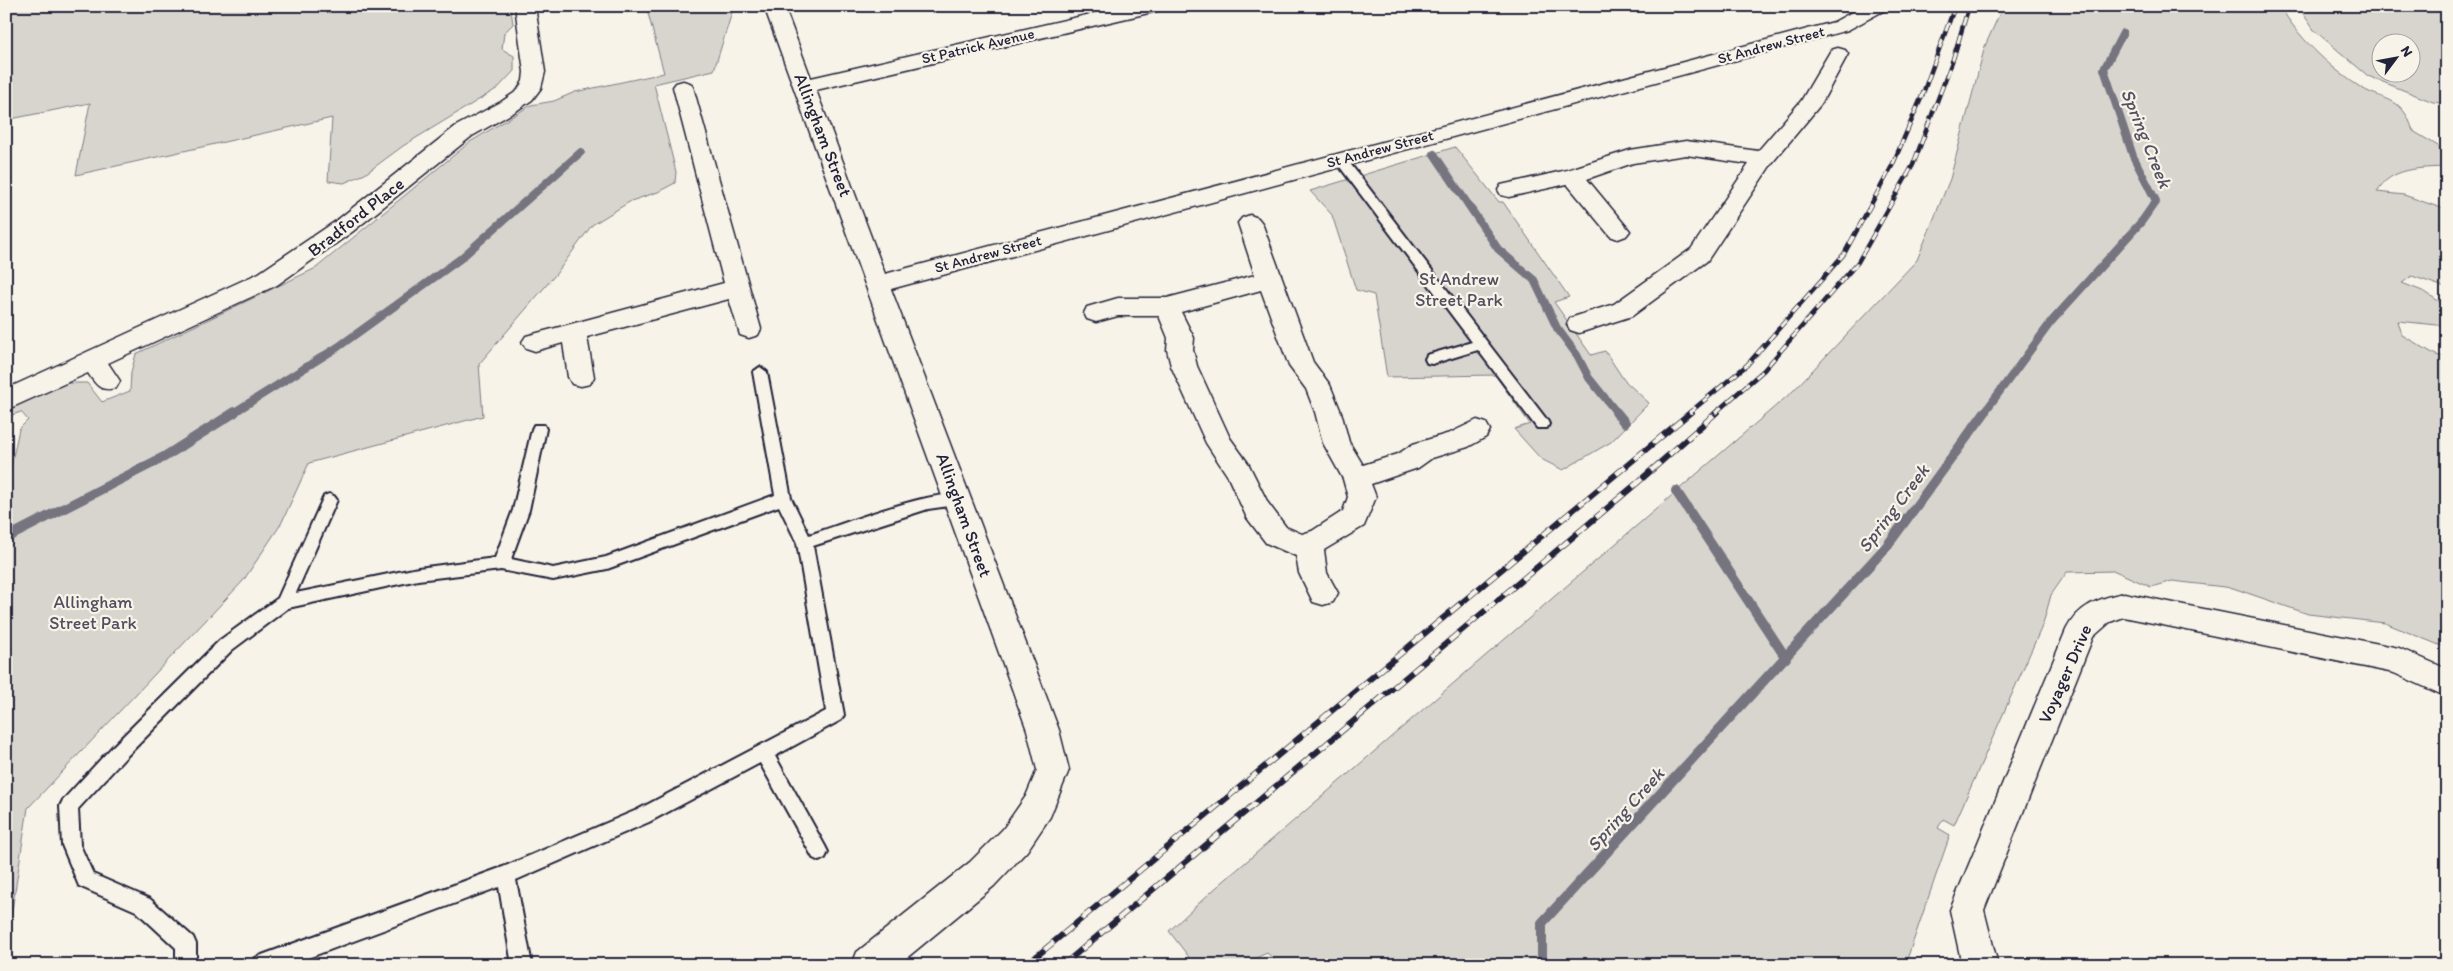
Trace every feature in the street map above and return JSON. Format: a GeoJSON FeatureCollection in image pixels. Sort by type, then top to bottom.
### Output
{"type":"FeatureCollection","features":[{"type":"Feature","properties":{"kind":"street","name":"Bradford Place"},"geometry":{"type":"LineString","coordinates":[[6,400],[268,279],[305,257],[466,130],[517,100],[531,88],[536,76],[526,6]]}},
{"type":"Feature","properties":{"kind":"street","name":"Allingham Street"},"geometry":{"type":"LineString","coordinates":[[774,6],[1043,730],[1053,770],[1038,806],[1015,840],[982,874],[870,965]]}},
{"type":"Feature","properties":{"kind":"street","name":"St Patrick Avenue"},"geometry":{"type":"LineString","coordinates":[[804,86],[1153,6]]}},
{"type":"Feature","properties":{"kind":"street","name":"St Andrew Street"},"geometry":{"type":"LineString","coordinates":[[878,284],[1842,26],[1878,6]]}},
{"type":"Feature","properties":{"kind":"street"},"geometry":{"type":"LineString","coordinates":[[1579,324],[1623,310],[1699,255],[1764,158],[1810,104],[1838,54]]}},
{"type":"Feature","properties":{"kind":"street"},"geometry":{"type":"LineString","coordinates":[[683,87],[749,329]]}},
{"type":"Feature","properties":{"kind":"street"},"geometry":{"type":"LineString","coordinates":[[1509,190],[1572,176],[1630,157],[1686,148],[1733,156],[1764,158]]}},
{"type":"Feature","properties":{"kind":"street"},"geometry":{"type":"LineString","coordinates":[[1572,176],[1618,231]]}},
{"type":"Feature","properties":{"kind":"street"},"geometry":{"type":"LineString","coordinates":[[1167,307],[1181,338],[1180,350],[1184,366],[1219,443],[1238,470],[1257,510],[1276,535],[1300,546],[1321,540],[1354,518],[1362,498],[1356,478],[1336,443],[1328,412],[1317,385],[1302,366],[1250,224]]}},
{"type":"Feature","properties":{"kind":"street"},"geometry":{"type":"LineString","coordinates":[[1096,313],[1118,307],[1167,307],[1269,280]]}},
{"type":"Feature","properties":{"kind":"street"},"geometry":{"type":"LineString","coordinates":[[535,342],[738,288]]}},
{"type":"Feature","properties":{"kind":"street"},"geometry":{"type":"LineString","coordinates":[[574,332],[581,377]]}},
{"type":"Feature","properties":{"kind":"street"},"geometry":{"type":"LineString","coordinates":[[92,360],[107,381]]}},
{"type":"Feature","properties":{"kind":"street"},"geometry":{"type":"LineString","coordinates":[[1356,478],[1408,461],[1423,451],[1459,440],[1478,430]]}},
{"type":"Feature","properties":{"kind":"street"},"geometry":{"type":"LineString","coordinates":[[1309,543],[1313,573],[1323,593]]}},
{"type":"Feature","properties":{"kind":"street","name":"Voyager Drive"},"geometry":{"type":"LineString","coordinates":[[1980,965],[1967,910],[2081,630],[2090,617],[2104,609],[2124,605],[2399,661],[2447,684]]}},
{"type":"Feature","properties":{"kind":"lane"},"geometry":{"type":"LineString","coordinates":[[1341,160],[1542,424]]}},
{"type":"Feature","properties":{"kind":"lane"},"geometry":{"type":"LineString","coordinates":[[1432,359],[1480,345]]}},
{"type":"Feature","properties":{"kind":"lane"},"geometry":{"type":"LineString","coordinates":[[262,965],[506,875],[642,816],[835,715],[805,543],[783,498],[760,372]]}},
{"type":"Feature","properties":{"kind":"lane"},"geometry":{"type":"LineString","coordinates":[[501,564],[521,510],[539,428]]}},
{"type":"Feature","properties":{"kind":"lane"},"geometry":{"type":"LineString","coordinates":[[186,965],[186,944],[143,905],[86,880],[72,845],[69,806],[118,753],[226,645],[284,602],[418,574],[501,564],[553,574],[608,563],[783,498]]}},
{"type":"Feature","properties":{"kind":"lane"},"geometry":{"type":"LineString","coordinates":[[284,602],[329,500]]}},
{"type":"Feature","properties":{"kind":"lane"},"geometry":{"type":"LineString","coordinates":[[805,543],[928,503],[958,500]]}},
{"type":"Feature","properties":{"kind":"lane"},"geometry":{"type":"LineString","coordinates":[[764,752],[819,852]]}},
{"type":"Feature","properties":{"kind":"lane"},"geometry":{"type":"LineString","coordinates":[[506,875],[522,965]]}},
{"type":"Feature","properties":{"kind":"green space"},"geometry":{"type":"Polygon","coordinates":[[[6,6],[499,6],[511,10],[513,24],[504,33],[502,49],[514,56],[514,71],[498,88],[403,146],[365,174],[344,183],[328,181],[332,118],[76,175],[90,103],[6,120],[6,6]]]}},
{"type":"Feature","properties":{"kind":"green space","name":"Allingham Street Park"},"geometry":{"type":"Polygon","coordinates":[[[646,6],[732,6],[733,9],[714,70],[654,84],[676,172],[675,183],[658,192],[631,201],[592,225],[556,274],[479,364],[483,416],[309,463],[281,524],[243,581],[28,808],[6,949],[6,490],[19,429],[28,420],[21,412],[6,417],[6,410],[64,383],[87,383],[102,402],[130,391],[131,372],[136,354],[316,268],[470,142],[531,105],[554,101],[575,92],[664,73],[646,6]]]}},
{"type":"Feature","properties":{"kind":"green space"},"geometry":{"type":"Polygon","coordinates":[[[2003,6],[2280,6],[2295,28],[2324,60],[2357,85],[2397,104],[2403,110],[2413,131],[2438,146],[2447,167],[2407,170],[2398,173],[2383,184],[2377,192],[2404,195],[2447,210],[2447,288],[2412,276],[2402,283],[2425,292],[2446,306],[2447,326],[2398,321],[2402,335],[2436,355],[2447,357],[2447,647],[2385,623],[2308,614],[2233,588],[2172,581],[2151,587],[2115,571],[2067,572],[2051,595],[2043,624],[1954,825],[1943,819],[1938,828],[1950,835],[1905,965],[1281,965],[1267,953],[1240,965],[1195,965],[1169,931],[1211,892],[1792,392],[1917,260],[1950,179],[1985,46],[2003,6]]]}},
{"type":"Feature","properties":{"kind":"green space"},"geometry":{"type":"Polygon","coordinates":[[[2298,6],[2447,6],[2447,104],[2433,102],[2383,82],[2420,82],[2420,32],[2370,32],[2370,77],[2314,30],[2298,6]]]}},
{"type":"Feature","properties":{"kind":"green space","name":"St Andrew Street Park"},"geometry":{"type":"Polygon","coordinates":[[[1455,147],[1499,202],[1503,202],[1569,297],[1554,302],[1591,355],[1605,351],[1624,380],[1649,403],[1611,442],[1563,470],[1541,459],[1514,429],[1530,424],[1495,375],[1387,377],[1374,295],[1356,290],[1332,215],[1310,191],[1455,147]]]}},
{"type":"Feature","properties":{"kind":"waterway","name":"Spring Creek"},"geometry":{"type":"LineString","coordinates":[[1984,413],[2051,322],[2142,221],[2156,201],[2133,156],[2104,69],[2123,33]]}},
{"type":"Feature","properties":{"kind":"waterway"},"geometry":{"type":"LineString","coordinates":[[233,413],[338,347],[460,259],[581,152]]}},
{"type":"Feature","properties":{"kind":"waterway"},"geometry":{"type":"LineString","coordinates":[[1434,154],[1498,249],[1534,280],[1557,328],[1577,355],[1589,378],[1617,413]]}},
{"type":"Feature","properties":{"kind":"waterway"},"geometry":{"type":"LineString","coordinates":[[6,538],[164,457],[235,412]]}},
{"type":"Feature","properties":{"kind":"waterway"},"geometry":{"type":"LineString","coordinates":[[1616,412],[1625,423]]}},
{"type":"Feature","properties":{"kind":"waterway","name":"Spring Creek"},"geometry":{"type":"LineString","coordinates":[[1785,657],[1887,546],[1985,412]]}},
{"type":"Feature","properties":{"kind":"waterway"},"geometry":{"type":"LineString","coordinates":[[1676,491],[1785,657]]}},
{"type":"Feature","properties":{"kind":"waterway","name":"Spring Creek"},"geometry":{"type":"LineString","coordinates":[[1542,965],[1542,923],[1785,657]]}},
{"type":"Feature","properties":{"kind":"railway"},"geometry":{"type":"LineString","coordinates":[[1689,413],[1747,365],[1844,254],[1892,166],[1922,96],[1955,6]]}},
{"type":"Feature","properties":{"kind":"railway"},"geometry":{"type":"LineString","coordinates":[[1715,413],[1764,370],[1858,262],[1913,165],[1953,59],[1969,6]]}},
{"type":"Feature","properties":{"kind":"railway"},"geometry":{"type":"LineString","coordinates":[[1026,965],[1691,412]]}},
{"type":"Feature","properties":{"kind":"railway"},"geometry":{"type":"LineString","coordinates":[[1063,965],[1636,484],[1717,412]]}}]}
